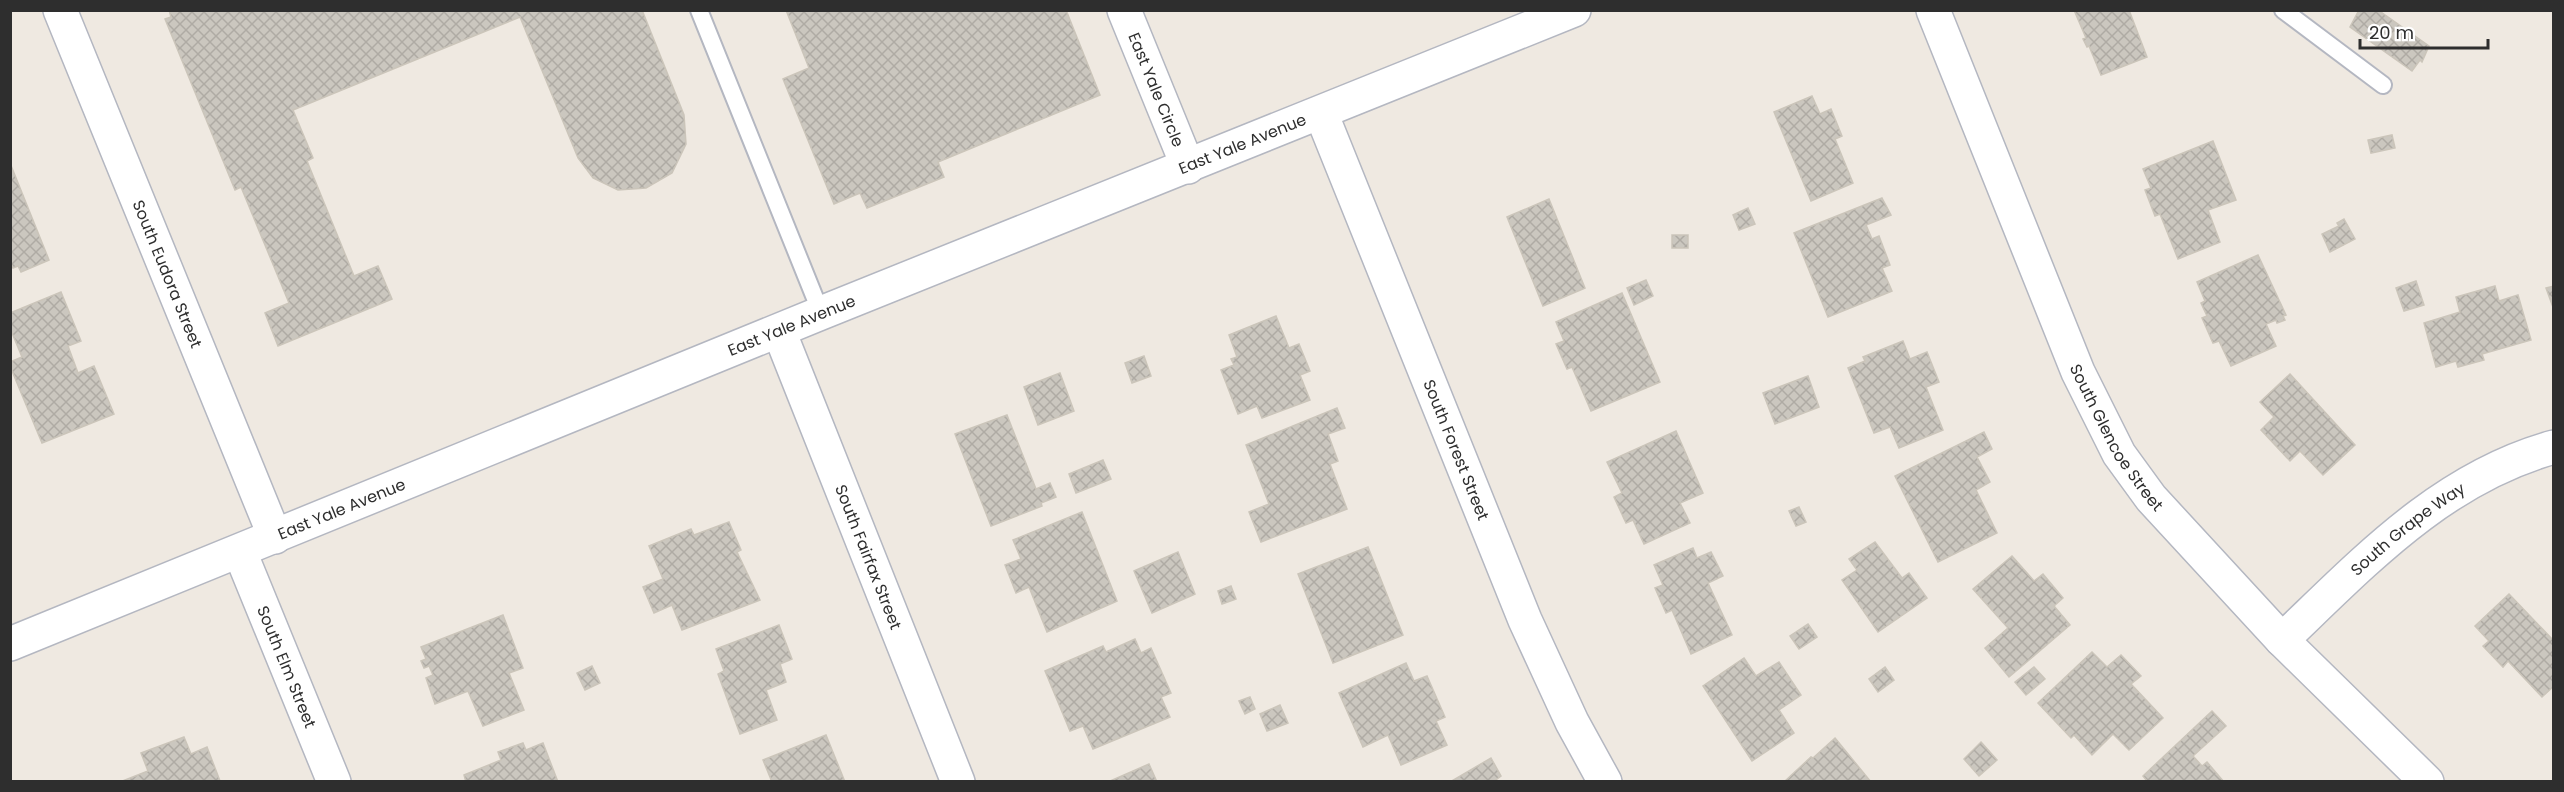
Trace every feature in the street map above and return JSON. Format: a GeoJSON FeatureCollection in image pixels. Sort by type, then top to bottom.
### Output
{"type":"FeatureCollection","features":[{"type":"Feature","properties":{"kind":"street","name":"South Eudora Street"},"geometry":{"type":"LineString","coordinates":[[60,10],[275,537]]}},
{"type":"Feature","properties":{"kind":"street","name":"East Yale Circle"},"geometry":{"type":"LineString","coordinates":[[1124,10],[1188,167]]}},
{"type":"Feature","properties":{"kind":"street","name":"East Yale Avenue"},"geometry":{"type":"LineString","coordinates":[[10,644],[821,313],[1574,10]]}},
{"type":"Feature","properties":{"kind":"street","name":"South Glencoe Street"},"geometry":{"type":"LineString","coordinates":[[1933,10],[2078,372],[2106,432],[2151,498],[2282,640],[2427,782]]}},
{"type":"Feature","properties":{"kind":"street","name":"South Forest Street"},"geometry":{"type":"LineString","coordinates":[[1321,113],[1525,620],[1572,722],[1605,782]]}},
{"type":"Feature","properties":{"kind":"street","name":"South Fairfax Street"},"geometry":{"type":"LineString","coordinates":[[779,331],[958,782]]}},
{"type":"Feature","properties":{"kind":"street","name":"South Grape Way"},"geometry":{"type":"LineString","coordinates":[[2282,640],[2394,534],[2439,500],[2491,471],[2553,447]]}},
{"type":"Feature","properties":{"kind":"street","name":"South Elm Street"},"geometry":{"type":"LineString","coordinates":[[240,552],[334,782]]}},
{"type":"Feature","properties":{"kind":"lane"},"geometry":{"type":"LineString","coordinates":[[699,10],[821,313]]}},
{"type":"Feature","properties":{"kind":"lane"},"geometry":{"type":"LineString","coordinates":[[2283,10],[2383,85]]}},
{"type":"Feature","properties":{"kind":"building"},"geometry":{"type":"Polygon","coordinates":[[[169,10],[642,10],[684,115],[686,144],[672,173],[646,188],[618,190],[593,178],[578,158],[520,17],[293,110],[313,158],[307,161],[354,276],[378,266],[392,299],[278,346],[265,313],[289,303],[241,187],[235,190],[165,19],[171,17],[169,10]]]}},
{"type":"Feature","properties":{"kind":"building"},"geometry":{"type":"Polygon","coordinates":[[[786,10],[1066,10],[1100,95],[938,162],[944,177],[867,208],[860,193],[834,204],[783,79],[809,68],[786,10]]]}},
{"type":"Feature","properties":{"kind":"building"},"geometry":{"type":"Polygon","coordinates":[[[2074,10],[2129,10],[2147,57],[2101,75],[2089,46],[2087,47],[2083,39],[2086,38],[2074,10]]]}},
{"type":"Feature","properties":{"kind":"building"},"geometry":{"type":"Polygon","coordinates":[[[2359,10],[2378,10],[2429,46],[2422,62],[2420,60],[2412,71],[2350,27],[2359,10]]]}},
{"type":"Feature","properties":{"kind":"building"},"geometry":{"type":"Polygon","coordinates":[[[1812,96],[1820,114],[1831,109],[1842,136],[1835,139],[1853,183],[1811,201],[1774,112],[1812,96]]]}},
{"type":"Feature","properties":{"kind":"building"},"geometry":{"type":"Polygon","coordinates":[[[2392,135],[2395,148],[2371,153],[2368,140],[2392,135]]]}},
{"type":"Feature","properties":{"kind":"building"},"geometry":{"type":"Polygon","coordinates":[[[2213,141],[2236,200],[2208,210],[2220,242],[2178,259],[2160,214],[2155,216],[2145,190],[2151,188],[2143,169],[2213,141]]]}},
{"type":"Feature","properties":{"kind":"building"},"geometry":{"type":"Polygon","coordinates":[[[10,163],[49,260],[21,272],[18,266],[13,268],[10,262],[10,163]]]}},
{"type":"Feature","properties":{"kind":"building"},"geometry":{"type":"Polygon","coordinates":[[[1882,198],[1891,215],[1866,225],[1872,239],[1879,236],[1890,265],[1882,268],[1892,291],[1828,317],[1794,233],[1882,198]]]}},
{"type":"Feature","properties":{"kind":"building"},"geometry":{"type":"Polygon","coordinates":[[[1549,199],[1585,288],[1543,306],[1507,217],[1549,199]]]}},
{"type":"Feature","properties":{"kind":"building"},"geometry":{"type":"Polygon","coordinates":[[[1748,208],[1755,224],[1739,230],[1733,215],[1748,208]]]}},
{"type":"Feature","properties":{"kind":"building"},"geometry":{"type":"Polygon","coordinates":[[[2344,219],[2355,239],[2330,252],[2322,234],[2339,226],[2337,223],[2344,219]]]}},
{"type":"Feature","properties":{"kind":"building"},"geometry":{"type":"Polygon","coordinates":[[[1672,235],[1688,235],[1688,248],[1672,248],[1672,235]]]}},
{"type":"Feature","properties":{"kind":"building"},"geometry":{"type":"Polygon","coordinates":[[[2258,255],[2286,315],[2283,316],[2285,320],[2277,323],[2276,320],[2266,324],[2276,346],[2231,366],[2219,341],[2213,343],[2202,318],[2207,316],[2201,303],[2205,301],[2197,282],[2258,255]]]}},
{"type":"Feature","properties":{"kind":"building"},"geometry":{"type":"Polygon","coordinates":[[[1646,280],[1653,296],[1634,305],[1627,288],[1646,280]]]}},
{"type":"Feature","properties":{"kind":"building"},"geometry":{"type":"Polygon","coordinates":[[[2416,281],[2424,305],[2404,311],[2396,288],[2416,281]]]}},
{"type":"Feature","properties":{"kind":"building"},"geometry":{"type":"Polygon","coordinates":[[[2495,286],[2499,301],[2518,295],[2531,340],[2482,354],[2484,360],[2458,367],[2456,361],[2436,367],[2424,323],[2460,312],[2456,297],[2495,286]]]}},
{"type":"Feature","properties":{"kind":"building"},"geometry":{"type":"Polygon","coordinates":[[[2554,286],[2554,310],[2546,288],[2554,286]]]}},
{"type":"Feature","properties":{"kind":"building"},"geometry":{"type":"Polygon","coordinates":[[[61,292],[81,341],[68,346],[78,373],[94,366],[114,414],[42,443],[10,366],[10,362],[22,357],[10,328],[10,313],[61,292]]]}},
{"type":"Feature","properties":{"kind":"building"},"geometry":{"type":"Polygon","coordinates":[[[1622,293],[1660,382],[1591,411],[1572,367],[1567,369],[1556,344],[1564,341],[1556,322],[1622,293]]]}},
{"type":"Feature","properties":{"kind":"building"},"geometry":{"type":"Polygon","coordinates":[[[1276,316],[1289,348],[1299,344],[1310,371],[1300,375],[1310,400],[1262,418],[1257,406],[1238,414],[1221,370],[1234,365],[1231,359],[1237,357],[1229,335],[1276,316]]]}},
{"type":"Feature","properties":{"kind":"building"},"geometry":{"type":"Polygon","coordinates":[[[1903,341],[1910,359],[1927,352],[1939,382],[1926,387],[1943,430],[1899,448],[1890,427],[1874,433],[1848,368],[1865,361],[1863,357],[1903,341]]]}},
{"type":"Feature","properties":{"kind":"building"},"geometry":{"type":"Polygon","coordinates":[[[1144,356],[1151,376],[1132,383],[1125,363],[1144,356]]]}},
{"type":"Feature","properties":{"kind":"building"},"geometry":{"type":"Polygon","coordinates":[[[1060,373],[1074,411],[1038,425],[1024,387],[1060,373]]]}},
{"type":"Feature","properties":{"kind":"building"},"geometry":{"type":"Polygon","coordinates":[[[2290,374],[2355,445],[2323,475],[2300,451],[2290,461],[2261,430],[2274,417],[2260,402],[2290,374]]]}},
{"type":"Feature","properties":{"kind":"building"},"geometry":{"type":"Polygon","coordinates":[[[1808,376],[1819,407],[1775,424],[1763,393],[1808,376]]]}},
{"type":"Feature","properties":{"kind":"building"},"geometry":{"type":"Polygon","coordinates":[[[1337,408],[1345,428],[1328,434],[1338,461],[1330,464],[1347,509],[1261,542],[1249,512],[1269,504],[1246,445],[1337,408]]]}},
{"type":"Feature","properties":{"kind":"building"},"geometry":{"type":"Polygon","coordinates":[[[1007,415],[1036,489],[1050,483],[1056,497],[1041,503],[1042,506],[991,526],[955,434],[1007,415]]]}},
{"type":"Feature","properties":{"kind":"building"},"geometry":{"type":"Polygon","coordinates":[[[1676,431],[1703,493],[1680,503],[1690,523],[1644,544],[1633,520],[1626,523],[1614,497],[1622,493],[1607,462],[1676,431]]]}},
{"type":"Feature","properties":{"kind":"building"},"geometry":{"type":"Polygon","coordinates":[[[1984,432],[1992,449],[1977,457],[1990,482],[1976,490],[1997,533],[1938,562],[1895,476],[1984,432]]]}},
{"type":"Feature","properties":{"kind":"building"},"geometry":{"type":"Polygon","coordinates":[[[1103,460],[1111,479],[1076,493],[1069,474],[1103,460]]]}},
{"type":"Feature","properties":{"kind":"building"},"geometry":{"type":"Polygon","coordinates":[[[1799,507],[1806,522],[1796,526],[1789,511],[1799,507]]]}},
{"type":"Feature","properties":{"kind":"building"},"geometry":{"type":"Polygon","coordinates":[[[1082,512],[1117,601],[1047,632],[1029,587],[1016,593],[1005,565],[1021,559],[1013,540],[1082,512]]]}},
{"type":"Feature","properties":{"kind":"building"},"geometry":{"type":"Polygon","coordinates":[[[729,522],[741,550],[737,552],[760,600],[682,630],[672,605],[654,613],[643,587],[663,579],[649,546],[691,529],[694,535],[729,522]]]}},
{"type":"Feature","properties":{"kind":"building"},"geometry":{"type":"Polygon","coordinates":[[[1875,542],[1902,578],[1909,573],[1927,598],[1878,632],[1842,580],[1857,570],[1849,559],[1875,542]]]}},
{"type":"Feature","properties":{"kind":"building"},"geometry":{"type":"Polygon","coordinates":[[[1368,547],[1403,635],[1333,663],[1298,574],[1368,547]]]}},
{"type":"Feature","properties":{"kind":"building"},"geometry":{"type":"Polygon","coordinates":[[[1693,548],[1697,558],[1711,552],[1723,576],[1708,583],[1732,635],[1691,654],[1672,610],[1666,613],[1655,588],[1663,585],[1654,565],[1693,548]]]}},
{"type":"Feature","properties":{"kind":"building"},"geometry":{"type":"Polygon","coordinates":[[[1178,552],[1195,594],[1152,613],[1134,571],[1178,552]]]}},
{"type":"Feature","properties":{"kind":"building"},"geometry":{"type":"Polygon","coordinates":[[[2012,556],[2034,581],[2043,574],[2063,598],[2054,606],[2070,625],[2009,677],[1985,648],[2008,628],[1973,589],[2012,556]]]}},
{"type":"Feature","properties":{"kind":"building"},"geometry":{"type":"Polygon","coordinates":[[[1231,586],[1236,599],[1222,604],[1218,591],[1231,586]]]}},
{"type":"Feature","properties":{"kind":"building"},"geometry":{"type":"Polygon","coordinates":[[[2509,594],[2554,641],[2554,686],[2542,697],[2508,661],[2503,667],[2483,646],[2489,641],[2475,626],[2509,594]]]}},
{"type":"Feature","properties":{"kind":"building"},"geometry":{"type":"Polygon","coordinates":[[[503,615],[523,668],[509,673],[524,710],[483,726],[468,691],[435,704],[426,678],[433,675],[429,666],[424,668],[421,661],[426,659],[421,647],[503,615]]]}},
{"type":"Feature","properties":{"kind":"building"},"geometry":{"type":"Polygon","coordinates":[[[1808,624],[1817,637],[1799,649],[1790,636],[1808,624]]]}},
{"type":"Feature","properties":{"kind":"building"},"geometry":{"type":"Polygon","coordinates":[[[779,625],[792,659],[780,664],[786,682],[766,690],[777,720],[740,734],[718,674],[724,671],[716,649],[779,625]]]}},
{"type":"Feature","properties":{"kind":"building"},"geometry":{"type":"Polygon","coordinates":[[[1135,639],[1141,653],[1151,648],[1171,693],[1161,697],[1170,717],[1093,749],[1083,726],[1070,731],[1045,671],[1103,646],[1106,652],[1135,639]]]}},
{"type":"Feature","properties":{"kind":"building"},"geometry":{"type":"Polygon","coordinates":[[[2092,652],[2107,667],[2121,655],[2141,676],[2131,684],[2163,718],[2129,750],[2113,734],[2092,755],[2074,735],[2071,738],[2038,703],[2092,652]]]}},
{"type":"Feature","properties":{"kind":"building"},"geometry":{"type":"Polygon","coordinates":[[[1744,658],[1756,676],[1779,662],[1801,695],[1779,710],[1794,733],[1752,761],[1703,686],[1744,658]]]}},
{"type":"Feature","properties":{"kind":"building"},"geometry":{"type":"Polygon","coordinates":[[[1406,663],[1414,681],[1427,676],[1445,717],[1436,721],[1447,745],[1401,765],[1388,735],[1363,747],[1339,693],[1406,663]]]}},
{"type":"Feature","properties":{"kind":"building"},"geometry":{"type":"Polygon","coordinates":[[[592,666],[600,683],[585,690],[577,673],[592,666]]]}},
{"type":"Feature","properties":{"kind":"building"},"geometry":{"type":"Polygon","coordinates":[[[1885,667],[1894,680],[1878,692],[1869,679],[1885,667]]]}},
{"type":"Feature","properties":{"kind":"building"},"geometry":{"type":"Polygon","coordinates":[[[2034,667],[2045,679],[2026,695],[2015,682],[2034,667]]]}},
{"type":"Feature","properties":{"kind":"building"},"geometry":{"type":"Polygon","coordinates":[[[1250,697],[1255,709],[1245,714],[1239,701],[1250,697]]]}},
{"type":"Feature","properties":{"kind":"building"},"geometry":{"type":"Polygon","coordinates":[[[1280,705],[1288,723],[1267,731],[1260,714],[1280,705]]]}},
{"type":"Feature","properties":{"kind":"building"},"geometry":{"type":"Polygon","coordinates":[[[2212,711],[2226,726],[2193,756],[2202,766],[2207,762],[2224,782],[2148,782],[2143,776],[2212,711]]]}},
{"type":"Feature","properties":{"kind":"building"},"geometry":{"type":"Polygon","coordinates":[[[826,735],[845,782],[772,782],[763,760],[826,735]]]}},
{"type":"Feature","properties":{"kind":"building"},"geometry":{"type":"Polygon","coordinates":[[[184,737],[191,754],[207,747],[220,781],[120,782],[148,771],[141,753],[184,737]]]}},
{"type":"Feature","properties":{"kind":"building"},"geometry":{"type":"Polygon","coordinates":[[[1835,738],[1871,782],[1784,782],[1811,757],[1813,758],[1835,738]]]}},
{"type":"Feature","properties":{"kind":"building"},"geometry":{"type":"Polygon","coordinates":[[[1981,742],[1997,760],[1979,776],[1964,759],[1981,742]]]}},
{"type":"Feature","properties":{"kind":"building"},"geometry":{"type":"Polygon","coordinates":[[[523,743],[526,750],[543,743],[558,782],[466,782],[464,775],[501,760],[498,752],[523,743]]]}},
{"type":"Feature","properties":{"kind":"building"},"geometry":{"type":"Polygon","coordinates":[[[1491,758],[1501,776],[1493,782],[1450,782],[1491,758]]]}},
{"type":"Feature","properties":{"kind":"building"},"geometry":{"type":"Polygon","coordinates":[[[1149,764],[1157,782],[1108,782],[1149,764]]]}}]}
